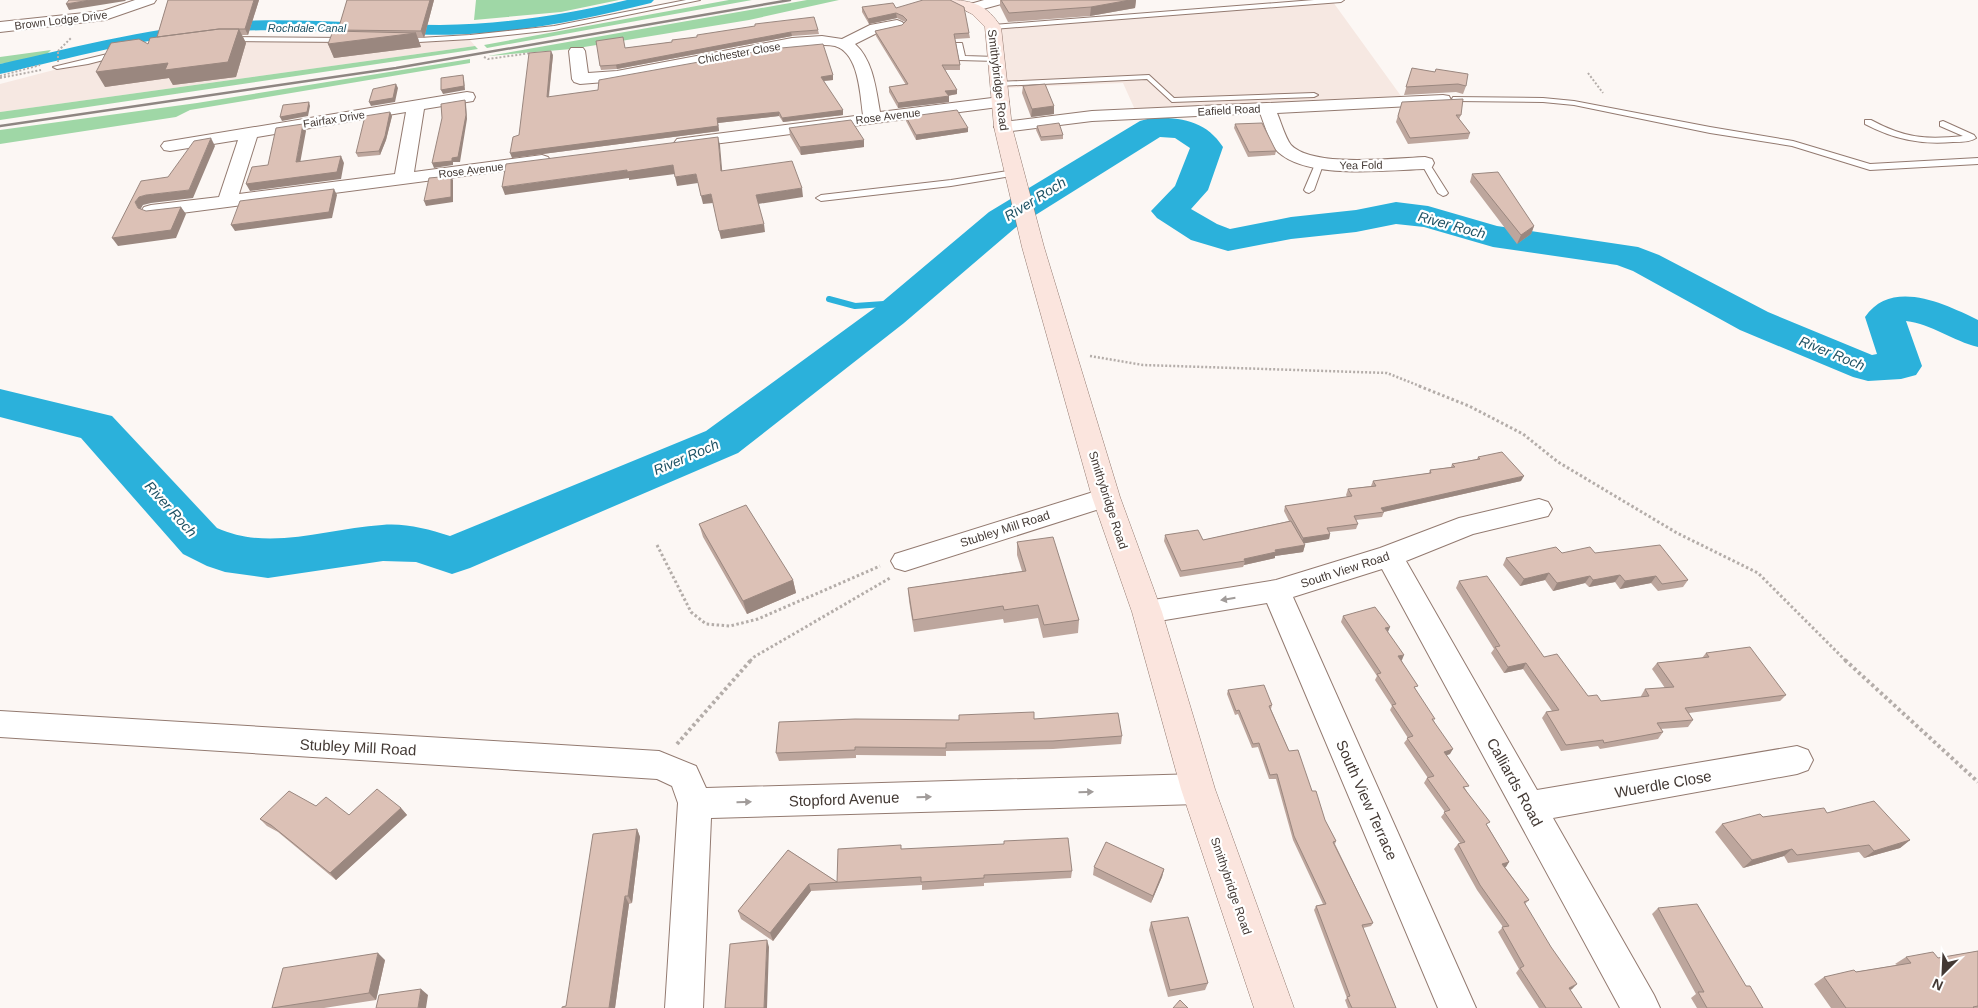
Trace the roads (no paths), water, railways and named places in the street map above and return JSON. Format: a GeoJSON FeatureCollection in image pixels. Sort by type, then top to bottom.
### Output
{"type":"FeatureCollection","features":[{"type":"Feature","properties":{"kind":"street","name":"Brown Lodge Drive"},"geometry":{"type":"LineString","coordinates":[[0,27],[105,15],[149,0]]}},
{"type":"Feature","properties":{"kind":"street","name":"Smithybridge Road"},"geometry":{"type":"LineString","coordinates":[[956,0],[989,20],[993,28],[1002,127],[1033,246],[1106,496],[1147,612],[1198,789],[1274,1008]]}},
{"type":"Feature","properties":{"kind":"street"},"geometry":{"type":"LineString","coordinates":[[972,8],[1000,0]]}},
{"type":"Feature","properties":{"kind":"street"},"geometry":{"type":"LineString","coordinates":[[42,22],[49,8]]}},
{"type":"Feature","properties":{"kind":"street"},"geometry":{"type":"LineString","coordinates":[[843,44],[875,28],[897,25]]}},
{"type":"Feature","properties":{"kind":"street","name":"Chichester Close"},"geometry":{"type":"LineString","coordinates":[[577,51],[580,82],[792,43],[820,41],[843,44]]}},
{"type":"Feature","properties":{"kind":"street"},"geometry":{"type":"LineString","coordinates":[[843,44],[853,50],[866,81],[872,118]]}},
{"type":"Feature","properties":{"kind":"street","name":"Rose Avenue"},"geometry":{"type":"LineString","coordinates":[[667,145],[872,118],[999,93]]}},
{"type":"Feature","properties":{"kind":"street","name":"Fairfax Drive"},"geometry":{"type":"LineString","coordinates":[[170,146],[467,97]]}},
{"type":"Feature","properties":{"kind":"street","name":"Eafield Road"},"geometry":{"type":"LineString","coordinates":[[1002,127],[1092,116],[1456,99]]}},
{"type":"Feature","properties":{"kind":"street"},"geometry":{"type":"LineString","coordinates":[[403,179],[416,106]]}},
{"type":"Feature","properties":{"kind":"street","name":"Yea Fold"},"geometry":{"type":"LineString","coordinates":[[1266,108],[1284,148],[1302,158],[1336,166],[1426,163]]}},
{"type":"Feature","properties":{"kind":"street"},"geometry":{"type":"LineString","coordinates":[[227,202],[249,133]]}},
{"type":"Feature","properties":{"kind":"street","name":"Rose Avenue"},"geometry":{"type":"LineString","coordinates":[[151,211],[559,158]]}},
{"type":"Feature","properties":{"kind":"street","name":"Stubley Mill Road"},"geometry":{"type":"LineString","coordinates":[[898,569],[1106,496]]}},
{"type":"Feature","properties":{"kind":"street","name":"South View Road"},"geometry":{"type":"LineString","coordinates":[[1147,612],[1276,591],[1388,556],[1468,525],[1539,509]]}},
{"type":"Feature","properties":{"kind":"street","name":"Calliards Road"},"geometry":{"type":"LineString","coordinates":[[1388,556],[1641,1008]]}},
{"type":"Feature","properties":{"kind":"street","name":"South View Terrace"},"geometry":{"type":"LineString","coordinates":[[1276,591],[1457,1008]]}},
{"type":"Feature","properties":{"kind":"street","name":"Stubley Mill Road"},"geometry":{"type":"LineString","coordinates":[[0,724],[186,738],[659,765],[685,776],[695,803]]}},
{"type":"Feature","properties":{"kind":"street","name":"Wuerdle Close"},"geometry":{"type":"LineString","coordinates":[[1529,808],[1797,760]]}},
{"type":"Feature","properties":{"kind":"street","name":"Stopford Avenue"},"geometry":{"type":"LineString","coordinates":[[695,803],[1198,789]]}},
{"type":"Feature","properties":{"kind":"street"},"geometry":{"type":"LineString","coordinates":[[684,1008],[695,803]]}},
{"type":"Feature","properties":{"kind":"lane"},"geometry":{"type":"LineString","coordinates":[[390,41],[420,42],[554,28],[697,0]]}},
{"type":"Feature","properties":{"kind":"lane"},"geometry":{"type":"LineString","coordinates":[[993,28],[1341,0]]}},
{"type":"Feature","properties":{"kind":"lane"},"geometry":{"type":"LineString","coordinates":[[216,40],[258,38],[352,40]]}},
{"type":"Feature","properties":{"kind":"lane"},"geometry":{"type":"LineString","coordinates":[[959,45],[962,58],[996,59]]}},
{"type":"Feature","properties":{"kind":"lane"},"geometry":{"type":"LineString","coordinates":[[57,65],[88,62],[130,52]]}},
{"type":"Feature","properties":{"kind":"lane"},"geometry":{"type":"LineString","coordinates":[[999,93],[1149,77],[1172,100],[1314,96]]}},
{"type":"Feature","properties":{"kind":"lane"},"geometry":{"type":"LineString","coordinates":[[1456,99],[1536,100],[1574,103],[1792,144],[1870,167],[1978,161]]}},
{"type":"Feature","properties":{"kind":"lane"},"geometry":{"type":"LineString","coordinates":[[1868,122],[1883,131],[1912,141],[1975,139]]}},
{"type":"Feature","properties":{"kind":"lane"},"geometry":{"type":"LineString","coordinates":[[1943,124],[1975,139]]}},
{"type":"Feature","properties":{"kind":"lane"},"geometry":{"type":"LineString","coordinates":[[1310,190],[1320,162]]}},
{"type":"Feature","properties":{"kind":"lane"},"geometry":{"type":"LineString","coordinates":[[1426,163],[1443,194]]}},
{"type":"Feature","properties":{"kind":"lane"},"geometry":{"type":"LineString","coordinates":[[821,198],[951,183],[1014,173]]}},
{"type":"Feature","properties":{"kind":"water"},"geometry":{"type":"Polygon","coordinates":[[[1962,318],[1978,324],[1978,345],[1971,343],[1962,318]]]}},
{"type":"Feature","properties":{"kind":"waterway","name":"Rochdale Canal"},"geometry":{"type":"LineString","coordinates":[[0,69],[122,42],[183,31],[273,25],[440,30],[468,29],[558,19],[646,0]]}},
{"type":"Feature","properties":{"kind":"waterway","name":"River Roch"},"geometry":{"type":"LineString","coordinates":[[0,403],[96,427],[200,541],[225,553],[268,559],[383,543],[417,544],[452,555],[722,442],[890,315],[1002,220],[1151,128],[1176,128],[1189,131],[1207,147],[1191,190],[1169,211],[1204,232],[1228,240],[1291,228],[1356,221],[1396,213],[1428,217],[1493,236],[1625,255],[1646,263],[1754,321],[1868,368],[1901,366],[1885,317],[1899,308],[1930,312],[1978,335]]}},
{"type":"Feature","properties":{"kind":"waterway"},"geometry":{"type":"LineString","coordinates":[[829,299],[855,306],[884,304],[899,306]]}},
{"type":"Feature","properties":{"kind":"railway"},"geometry":{"type":"LineString","coordinates":[[0,126],[396,68],[790,0]]}}]}
